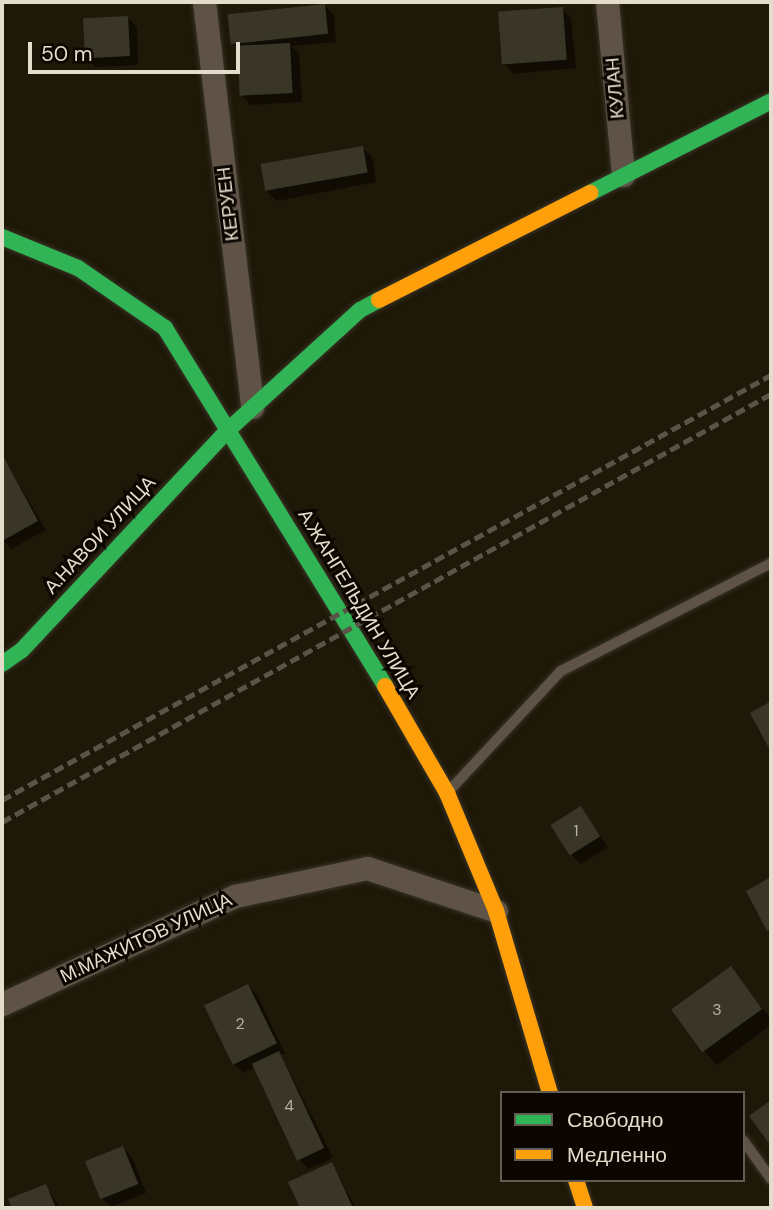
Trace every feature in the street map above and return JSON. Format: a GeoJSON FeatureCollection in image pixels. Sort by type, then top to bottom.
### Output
{"type":"FeatureCollection","features":[{"type":"Feature","properties":{"kind":"street","name":"КЕРУЕН"},"geometry":{"type":"LineString","coordinates":[[204,2],[252,407]]}},
{"type":"Feature","properties":{"kind":"street","name":"КУЛАН"},"geometry":{"type":"LineString","coordinates":[[607,2],[623,175]]}},
{"type":"Feature","properties":{"kind":"street","name":"А.НАВОИ УЛИЦА"},"geometry":{"type":"LineString","coordinates":[[2,664],[22,650],[227,431],[360,310],[771,101]]}},
{"type":"Feature","properties":{"kind":"street","name":"А.ЖАНГЕЛЬДИН УЛИЦА"},"geometry":{"type":"LineString","coordinates":[[2,237],[78,268],[164,328],[343,613],[447,793],[496,911],[549,1091]]}},
{"type":"Feature","properties":{"kind":"street","name":"М.МАЖИТОВ УЛИЦА"},"geometry":{"type":"LineString","coordinates":[[2,1004],[235,896],[368,868],[496,911]]}},
{"type":"Feature","properties":{"kind":"street"},"geometry":{"type":"LineString","coordinates":[[577,1182],[584,1208]]}},
{"type":"Feature","properties":{"kind":"lane"},"geometry":{"type":"LineString","coordinates":[[447,793],[561,671],[771,563]]}},
{"type":"Feature","properties":{"kind":"lane"},"geometry":{"type":"LineString","coordinates":[[745,1143],[771,1179]]}},
{"type":"Feature","properties":{"kind":"building"},"geometry":{"type":"Polygon","coordinates":[[[325,4],[328,34],[231,44],[228,14],[325,4]]]}},
{"type":"Feature","properties":{"kind":"building"},"geometry":{"type":"Polygon","coordinates":[[[563,7],[567,60],[502,64],[498,12],[563,7]]]}},
{"type":"Feature","properties":{"kind":"building"},"geometry":{"type":"Polygon","coordinates":[[[128,16],[130,56],[85,58],[83,18],[128,16]]]}},
{"type":"Feature","properties":{"kind":"building"},"geometry":{"type":"Polygon","coordinates":[[[290,43],[293,93],[240,96],[237,46],[290,43]]]}},
{"type":"Feature","properties":{"kind":"building"},"geometry":{"type":"Polygon","coordinates":[[[363,146],[368,173],[265,191],[261,164],[363,146]]]}},
{"type":"Feature","properties":{"kind":"building"},"geometry":{"type":"Polygon","coordinates":[[[2,454],[38,521],[2,541],[2,454]]]}},
{"type":"Feature","properties":{"kind":"building"},"geometry":{"type":"Polygon","coordinates":[[[771,701],[771,752],[750,713],[771,701]]]}},
{"type":"Feature","properties":{"kind":"building"},"geometry":{"type":"Polygon","coordinates":[[[581,806],[600,837],[570,856],[550,825],[581,806]]]}},
{"type":"Feature","properties":{"kind":"building"},"geometry":{"type":"Polygon","coordinates":[[[771,877],[771,928],[767,931],[746,891],[771,877]]]}},
{"type":"Feature","properties":{"kind":"building"},"geometry":{"type":"Polygon","coordinates":[[[731,966],[762,1009],[702,1052],[671,1009],[731,966]]]}},
{"type":"Feature","properties":{"kind":"building"},"geometry":{"type":"Polygon","coordinates":[[[248,984],[277,1043],[233,1065],[204,1005],[248,984]]]}},
{"type":"Feature","properties":{"kind":"building"},"geometry":{"type":"Polygon","coordinates":[[[279,1051],[324,1148],[297,1161],[252,1064],[279,1051]]]}},
{"type":"Feature","properties":{"kind":"building"},"geometry":{"type":"Polygon","coordinates":[[[771,1100],[771,1146],[749,1116],[771,1100]]]}},
{"type":"Feature","properties":{"kind":"building"},"geometry":{"type":"Polygon","coordinates":[[[123,1146],[138,1184],[100,1199],[85,1161],[123,1146]]]}},
{"type":"Feature","properties":{"kind":"building"},"geometry":{"type":"Polygon","coordinates":[[[332,1162],[353,1208],[300,1208],[288,1182],[332,1162]]]}},
{"type":"Feature","properties":{"kind":"building"},"geometry":{"type":"Polygon","coordinates":[[[46,1184],[56,1208],[12,1208],[8,1199],[46,1184]]]}},
{"type":"Feature","properties":{"kind":"railway"},"geometry":{"type":"LineString","coordinates":[[2,800],[771,375]]}},
{"type":"Feature","properties":{"kind":"railway"},"geometry":{"type":"LineString","coordinates":[[2,822],[771,394]]}},
{"type":"Feature","properties":{"kind":"traffic: fast"},"geometry":{"type":"LineString","coordinates":[[590,193],[771,101]]}},
{"type":"Feature","properties":{"kind":"traffic: fast"},"geometry":{"type":"LineString","coordinates":[[2,237],[78,268],[165,328],[385,686]]}},
{"type":"Feature","properties":{"kind":"traffic: fast"},"geometry":{"type":"LineString","coordinates":[[2,664],[22,650],[227,431],[360,310],[379,300]]}},
{"type":"Feature","properties":{"kind":"traffic: slow"},"geometry":{"type":"LineString","coordinates":[[379,300],[590,193]]}},
{"type":"Feature","properties":{"kind":"traffic: slow"},"geometry":{"type":"LineString","coordinates":[[385,686],[447,793],[496,911],[549,1091]]}},
{"type":"Feature","properties":{"kind":"traffic: slow"},"geometry":{"type":"LineString","coordinates":[[577,1182],[585,1208]]}}]}
